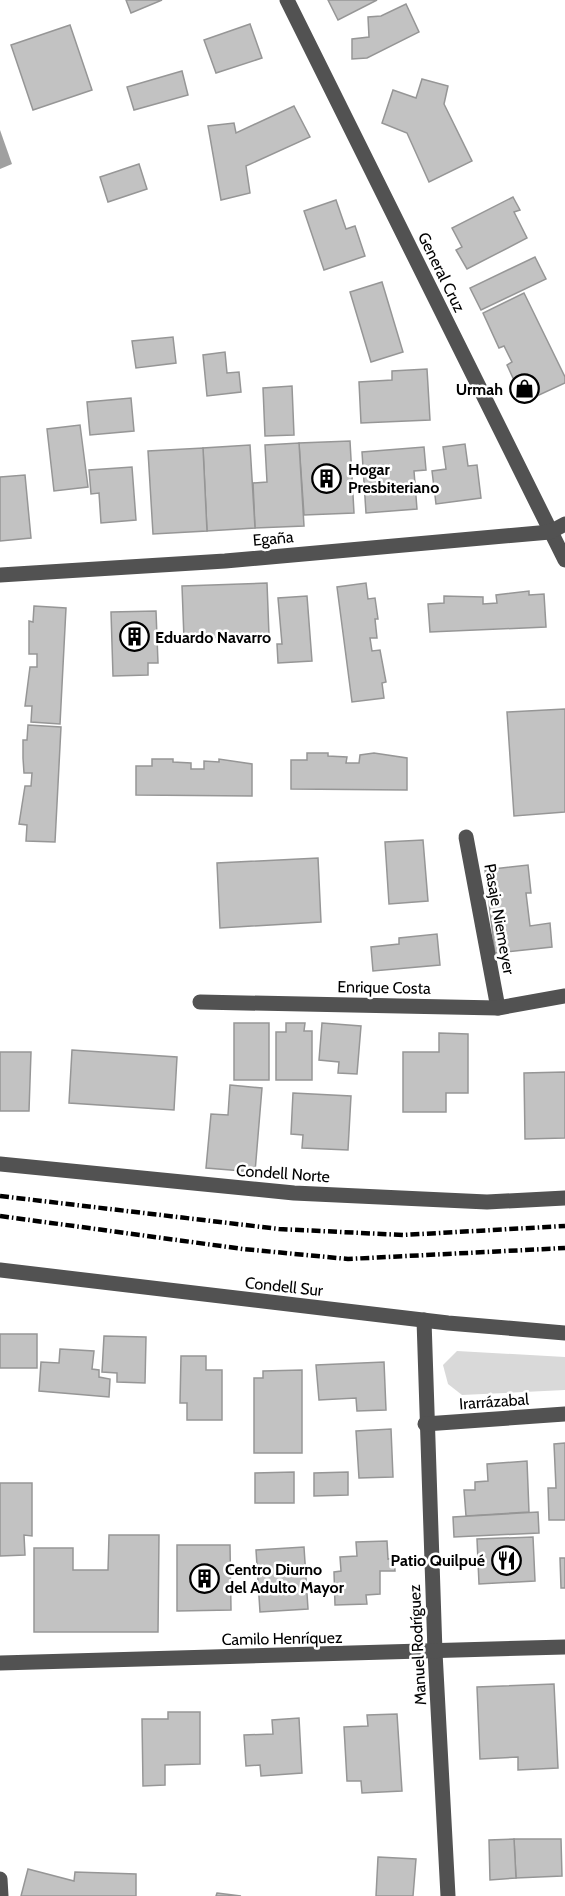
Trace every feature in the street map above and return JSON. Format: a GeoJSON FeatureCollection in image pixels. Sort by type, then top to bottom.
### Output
{"type":"FeatureCollection","features":[{"type":"Feature","properties":{"kind":"street","name":"General Cruz"},"geometry":{"type":"LineString","coordinates":[[287,0],[565,560]]}},
{"type":"Feature","properties":{"kind":"street"},"geometry":{"type":"LineString","coordinates":[[550,532],[565,524]]}},
{"type":"Feature","properties":{"kind":"street","name":"Egaña"},"geometry":{"type":"LineString","coordinates":[[0,575],[225,561],[550,532]]}},
{"type":"Feature","properties":{"kind":"street","name":"Pasaje Niemeyer"},"geometry":{"type":"LineString","coordinates":[[466,837],[498,1008]]}},
{"type":"Feature","properties":{"kind":"street","name":"Enrique Costa"},"geometry":{"type":"LineString","coordinates":[[200,1002],[498,1008],[565,996]]}},
{"type":"Feature","properties":{"kind":"street","name":"Condell Norte"},"geometry":{"type":"LineString","coordinates":[[0,1164],[294,1193],[487,1202],[565,1198]]}},
{"type":"Feature","properties":{"kind":"street","name":"Condell Sur"},"geometry":{"type":"LineString","coordinates":[[0,1270],[424,1320],[565,1334]]}},
{"type":"Feature","properties":{"kind":"street","name":"Manuel Rodríguez"},"geometry":{"type":"LineString","coordinates":[[424,1320],[425,1424],[448,1896]]}},
{"type":"Feature","properties":{"kind":"street","name":"Irarrázabal"},"geometry":{"type":"LineString","coordinates":[[425,1424],[565,1414]]}},
{"type":"Feature","properties":{"kind":"street","name":"Camilo Henríquez"},"geometry":{"type":"LineString","coordinates":[[0,1663],[565,1647]]}},
{"type":"Feature","properties":{"kind":"street"},"geometry":{"type":"LineString","coordinates":[[0,1878],[1,1896]]}},
{"type":"Feature","properties":{"kind":"shaded area"},"geometry":{"type":"Polygon","coordinates":[[[0,130],[12,164],[0,169],[0,130]]]}},
{"type":"Feature","properties":{"kind":"shaded area"},"geometry":{"type":"Polygon","coordinates":[[[457,1351],[565,1357],[565,1390],[462,1395],[448,1384],[443,1365],[457,1351]]]}},
{"type":"Feature","properties":{"kind":"building"},"geometry":{"type":"Polygon","coordinates":[[[126,0],[162,0],[131,13],[126,0]]]}},
{"type":"Feature","properties":{"kind":"building"},"geometry":{"type":"Polygon","coordinates":[[[328,0],[377,0],[338,20],[328,0]]]}},
{"type":"Feature","properties":{"kind":"building"},"geometry":{"type":"Polygon","coordinates":[[[406,4],[419,32],[367,58],[352,59],[352,39],[369,37],[368,17],[381,16],[406,4]]]}},
{"type":"Feature","properties":{"kind":"building"},"geometry":{"type":"Polygon","coordinates":[[[250,24],[262,58],[216,73],[204,40],[250,24]]]}},
{"type":"Feature","properties":{"kind":"building"},"geometry":{"type":"Polygon","coordinates":[[[70,25],[92,90],[33,110],[11,45],[70,25]]]}},
{"type":"Feature","properties":{"kind":"building"},"geometry":{"type":"Polygon","coordinates":[[[182,71],[188,95],[134,110],[127,87],[182,71]]]}},
{"type":"Feature","properties":{"kind":"building"},"geometry":{"type":"Polygon","coordinates":[[[422,79],[448,86],[444,104],[472,161],[429,182],[407,133],[382,123],[393,90],[416,98],[422,79]]]}},
{"type":"Feature","properties":{"kind":"building"},"geometry":{"type":"Polygon","coordinates":[[[294,106],[310,137],[246,166],[250,193],[221,200],[208,126],[234,123],[236,133],[294,106]]]}},
{"type":"Feature","properties":{"kind":"building"},"geometry":{"type":"Polygon","coordinates":[[[139,164],[147,189],[108,202],[100,177],[139,164]]]}},
{"type":"Feature","properties":{"kind":"building"},"geometry":{"type":"Polygon","coordinates":[[[513,197],[520,210],[514,212],[527,238],[467,269],[456,250],[462,247],[452,228],[513,197]]]}},
{"type":"Feature","properties":{"kind":"building"},"geometry":{"type":"Polygon","coordinates":[[[336,200],[346,229],[355,226],[365,256],[324,270],[304,211],[336,200]]]}},
{"type":"Feature","properties":{"kind":"building"},"geometry":{"type":"Polygon","coordinates":[[[535,257],[546,279],[481,310],[470,288],[535,257]]]}},
{"type":"Feature","properties":{"kind":"building"},"geometry":{"type":"Polygon","coordinates":[[[382,282],[403,352],[371,362],[350,292],[382,282]]]}},
{"type":"Feature","properties":{"kind":"building"},"geometry":{"type":"Polygon","coordinates":[[[524,293],[565,377],[565,383],[524,402],[507,365],[512,362],[504,346],[499,348],[483,313],[524,293]]]}},
{"type":"Feature","properties":{"kind":"building"},"geometry":{"type":"Polygon","coordinates":[[[173,337],[176,363],[136,368],[132,341],[173,337]]]}},
{"type":"Feature","properties":{"kind":"building"},"geometry":{"type":"Polygon","coordinates":[[[225,352],[227,373],[239,372],[241,392],[207,396],[203,355],[225,352]]]}},
{"type":"Feature","properties":{"kind":"building"},"geometry":{"type":"Polygon","coordinates":[[[427,369],[430,420],[361,423],[359,382],[392,380],[392,371],[427,369]]]}},
{"type":"Feature","properties":{"kind":"building"},"geometry":{"type":"Polygon","coordinates":[[[292,386],[294,435],[265,436],[263,388],[292,386]]]}},
{"type":"Feature","properties":{"kind":"building"},"geometry":{"type":"Polygon","coordinates":[[[131,398],[134,431],[90,435],[87,402],[131,398]]]}},
{"type":"Feature","properties":{"kind":"building"},"geometry":{"type":"Polygon","coordinates":[[[80,425],[88,487],[54,491],[47,429],[80,425]]]}},
{"type":"Feature","properties":{"kind":"building","name":"Hogar Presbiteriano"},"geometry":{"type":"Polygon","coordinates":[[[350,441],[354,513],[304,515],[299,443],[350,441]]]}},
{"type":"Feature","properties":{"kind":"building"},"geometry":{"type":"Polygon","coordinates":[[[299,443],[304,526],[255,528],[253,483],[267,482],[265,445],[299,443]]]}},
{"type":"Feature","properties":{"kind":"building"},"geometry":{"type":"Polygon","coordinates":[[[465,444],[468,466],[477,465],[481,498],[436,504],[432,471],[446,469],[443,447],[465,444]]]}},
{"type":"Feature","properties":{"kind":"building"},"geometry":{"type":"Polygon","coordinates":[[[250,445],[255,528],[207,531],[203,448],[250,445]]]}},
{"type":"Feature","properties":{"kind":"building"},"geometry":{"type":"Polygon","coordinates":[[[424,447],[426,470],[414,471],[417,509],[366,513],[362,452],[424,447]]]}},
{"type":"Feature","properties":{"kind":"building"},"geometry":{"type":"Polygon","coordinates":[[[203,448],[207,531],[153,534],[148,451],[203,448]]]}},
{"type":"Feature","properties":{"kind":"building"},"geometry":{"type":"Polygon","coordinates":[[[132,467],[136,520],[101,523],[99,493],[91,494],[89,470],[132,467]]]}},
{"type":"Feature","properties":{"kind":"building"},"geometry":{"type":"Polygon","coordinates":[[[25,475],[31,538],[0,541],[0,477],[25,475]]]}},
{"type":"Feature","properties":{"kind":"building"},"geometry":{"type":"Polygon","coordinates":[[[267,583],[269,635],[184,639],[182,586],[267,583]]]}},
{"type":"Feature","properties":{"kind":"building"},"geometry":{"type":"Polygon","coordinates":[[[366,583],[368,599],[375,598],[378,619],[375,619],[377,638],[370,638],[372,651],[380,650],[386,682],[382,683],[384,698],[352,702],[337,587],[366,583]]]}},
{"type":"Feature","properties":{"kind":"building"},"geometry":{"type":"Polygon","coordinates":[[[529,591],[529,595],[544,594],[546,627],[430,632],[428,604],[444,603],[444,596],[483,597],[483,604],[497,603],[496,595],[529,591]]]}},
{"type":"Feature","properties":{"kind":"building"},"geometry":{"type":"Polygon","coordinates":[[[307,596],[312,661],[278,663],[277,644],[282,644],[278,598],[307,596]]]}},
{"type":"Feature","properties":{"kind":"building"},"geometry":{"type":"Polygon","coordinates":[[[34,606],[66,608],[60,724],[31,722],[32,706],[25,706],[30,667],[37,667],[37,654],[29,654],[29,621],[33,622],[34,606]]]}},
{"type":"Feature","properties":{"kind":"building","name":"Eduardo Navarro"},"geometry":{"type":"Polygon","coordinates":[[[156,611],[158,663],[148,663],[148,675],[113,676],[111,612],[156,611]]]}},
{"type":"Feature","properties":{"kind":"building"},"geometry":{"type":"Polygon","coordinates":[[[565,709],[565,812],[514,816],[507,712],[565,709]]]}},
{"type":"Feature","properties":{"kind":"building"},"geometry":{"type":"Polygon","coordinates":[[[28,725],[61,727],[55,842],[26,841],[27,825],[19,824],[25,786],[31,786],[32,773],[24,773],[23,758],[23,740],[27,740],[28,725]]]}},
{"type":"Feature","properties":{"kind":"building"},"geometry":{"type":"Polygon","coordinates":[[[307,753],[328,753],[328,756],[347,757],[346,763],[359,763],[360,755],[374,753],[407,758],[407,790],[291,789],[291,760],[307,760],[307,753]]]}},
{"type":"Feature","properties":{"kind":"building"},"geometry":{"type":"Polygon","coordinates":[[[152,759],[173,759],[173,762],[191,763],[191,769],[204,769],[204,761],[219,762],[219,759],[252,764],[252,796],[136,795],[136,766],[152,766],[152,759]]]}},
{"type":"Feature","properties":{"kind":"building"},"geometry":{"type":"Polygon","coordinates":[[[423,840],[428,901],[389,904],[385,842],[423,840]]]}},
{"type":"Feature","properties":{"kind":"building"},"geometry":{"type":"Polygon","coordinates":[[[318,858],[321,922],[220,928],[217,863],[318,858]]]}},
{"type":"Feature","properties":{"kind":"building"},"geometry":{"type":"Polygon","coordinates":[[[528,865],[531,893],[526,893],[530,926],[550,923],[552,947],[495,953],[485,870],[528,865]]]}},
{"type":"Feature","properties":{"kind":"building"},"geometry":{"type":"Polygon","coordinates":[[[437,934],[440,965],[373,971],[371,947],[399,944],[399,938],[437,934]]]}},
{"type":"Feature","properties":{"kind":"building"},"geometry":{"type":"Polygon","coordinates":[[[234,1023],[269,1023],[269,1080],[234,1080],[234,1023]]]}},
{"type":"Feature","properties":{"kind":"building"},"geometry":{"type":"Polygon","coordinates":[[[286,1023],[305,1023],[304,1031],[312,1031],[312,1080],[276,1080],[276,1032],[286,1032],[286,1023]]]}},
{"type":"Feature","properties":{"kind":"building"},"geometry":{"type":"Polygon","coordinates":[[[322,1023],[361,1026],[357,1074],[338,1073],[339,1062],[319,1060],[322,1023]]]}},
{"type":"Feature","properties":{"kind":"building"},"geometry":{"type":"Polygon","coordinates":[[[439,1033],[468,1034],[468,1093],[446,1093],[446,1112],[403,1112],[403,1052],[439,1052],[439,1033]]]}},
{"type":"Feature","properties":{"kind":"building"},"geometry":{"type":"Polygon","coordinates":[[[72,1050],[177,1057],[174,1110],[69,1103],[72,1050]]]}},
{"type":"Feature","properties":{"kind":"building"},"geometry":{"type":"Polygon","coordinates":[[[0,1052],[31,1052],[29,1111],[0,1111],[0,1052]]]}},
{"type":"Feature","properties":{"kind":"building"},"geometry":{"type":"Polygon","coordinates":[[[565,1072],[565,1138],[525,1139],[524,1073],[565,1072]]]}},
{"type":"Feature","properties":{"kind":"building"},"geometry":{"type":"Polygon","coordinates":[[[230,1085],[262,1088],[255,1172],[206,1168],[211,1114],[228,1115],[230,1085]]]}},
{"type":"Feature","properties":{"kind":"building"},"geometry":{"type":"Polygon","coordinates":[[[293,1093],[351,1096],[348,1150],[302,1148],[303,1135],[291,1134],[293,1093]]]}},
{"type":"Feature","properties":{"kind":"building"},"geometry":{"type":"Polygon","coordinates":[[[0,1334],[37,1334],[37,1368],[0,1368],[0,1334]]]}},
{"type":"Feature","properties":{"kind":"building"},"geometry":{"type":"Polygon","coordinates":[[[104,1336],[146,1337],[145,1383],[117,1382],[117,1373],[102,1372],[104,1336]]]}},
{"type":"Feature","properties":{"kind":"building"},"geometry":{"type":"Polygon","coordinates":[[[60,1349],[94,1351],[92,1369],[99,1370],[99,1377],[110,1379],[109,1397],[39,1391],[41,1362],[59,1363],[60,1349]]]}},
{"type":"Feature","properties":{"kind":"building"},"geometry":{"type":"Polygon","coordinates":[[[181,1356],[206,1356],[206,1370],[222,1370],[222,1420],[187,1420],[187,1403],[180,1403],[181,1356]]]}},
{"type":"Feature","properties":{"kind":"building"},"geometry":{"type":"Polygon","coordinates":[[[384,1362],[386,1410],[357,1411],[356,1398],[319,1400],[316,1365],[384,1362]]]}},
{"type":"Feature","properties":{"kind":"building"},"geometry":{"type":"Polygon","coordinates":[[[302,1370],[302,1453],[254,1453],[254,1378],[263,1378],[263,1371],[302,1370]]]}},
{"type":"Feature","properties":{"kind":"building"},"geometry":{"type":"Polygon","coordinates":[[[391,1429],[393,1477],[359,1478],[356,1431],[391,1429]]]}},
{"type":"Feature","properties":{"kind":"building"},"geometry":{"type":"Polygon","coordinates":[[[565,1443],[565,1520],[549,1520],[548,1488],[556,1488],[554,1444],[565,1443]]]}},
{"type":"Feature","properties":{"kind":"building"},"geometry":{"type":"Polygon","coordinates":[[[527,1461],[529,1512],[466,1516],[464,1490],[475,1490],[475,1482],[488,1481],[487,1464],[527,1461]]]}},
{"type":"Feature","properties":{"kind":"building"},"geometry":{"type":"Polygon","coordinates":[[[294,1472],[294,1503],[255,1503],[255,1473],[294,1472]]]}},
{"type":"Feature","properties":{"kind":"building"},"geometry":{"type":"Polygon","coordinates":[[[348,1472],[348,1495],[314,1496],[314,1473],[348,1472]]]}},
{"type":"Feature","properties":{"kind":"building"},"geometry":{"type":"Polygon","coordinates":[[[0,1483],[32,1483],[32,1536],[24,1535],[25,1555],[0,1556],[0,1483]]]}},
{"type":"Feature","properties":{"kind":"building"},"geometry":{"type":"Polygon","coordinates":[[[538,1512],[539,1533],[454,1537],[453,1517],[538,1512]]]}},
{"type":"Feature","properties":{"kind":"building"},"geometry":{"type":"Polygon","coordinates":[[[109,1535],[159,1535],[158,1632],[34,1632],[34,1548],[73,1548],[73,1570],[108,1570],[109,1535]]]}},
{"type":"Feature","properties":{"kind":"building","name":"Patio Quilpué"},"geometry":{"type":"Polygon","coordinates":[[[533,1537],[535,1581],[479,1584],[477,1539],[533,1537]]]}},
{"type":"Feature","properties":{"kind":"building"},"geometry":{"type":"Polygon","coordinates":[[[387,1541],[388,1559],[394,1558],[395,1571],[380,1571],[380,1594],[366,1595],[367,1604],[335,1605],[334,1572],[341,1571],[340,1557],[357,1556],[356,1542],[387,1541]]]}},
{"type":"Feature","properties":{"kind":"building","name":"Centro Diurno del Adulto Mayor"},"geometry":{"type":"Polygon","coordinates":[[[177,1545],[230,1545],[231,1610],[177,1611],[177,1545]]]}},
{"type":"Feature","properties":{"kind":"building"},"geometry":{"type":"Polygon","coordinates":[[[304,1547],[308,1609],[260,1612],[256,1550],[304,1547]]]}},
{"type":"Feature","properties":{"kind":"building"},"geometry":{"type":"Polygon","coordinates":[[[560,1558],[565,1558],[565,1588],[561,1588],[560,1558]]]}},
{"type":"Feature","properties":{"kind":"building"},"geometry":{"type":"Polygon","coordinates":[[[554,1684],[558,1768],[518,1770],[518,1757],[480,1759],[477,1687],[554,1684]]]}},
{"type":"Feature","properties":{"kind":"building"},"geometry":{"type":"Polygon","coordinates":[[[168,1712],[200,1712],[200,1764],[165,1765],[165,1785],[143,1786],[142,1719],[168,1719],[168,1712]]]}},
{"type":"Feature","properties":{"kind":"building"},"geometry":{"type":"Polygon","coordinates":[[[397,1714],[402,1791],[362,1793],[361,1781],[347,1781],[344,1727],[368,1726],[367,1715],[397,1714]]]}},
{"type":"Feature","properties":{"kind":"building"},"geometry":{"type":"Polygon","coordinates":[[[299,1718],[302,1773],[261,1776],[260,1765],[246,1766],[244,1735],[273,1734],[272,1720],[299,1718]]]}},
{"type":"Feature","properties":{"kind":"building"},"geometry":{"type":"Polygon","coordinates":[[[514,1839],[561,1839],[562,1876],[516,1878],[514,1839]]]}},
{"type":"Feature","properties":{"kind":"building"},"geometry":{"type":"Polygon","coordinates":[[[514,1839],[516,1878],[490,1880],[489,1840],[514,1839]]]}},
{"type":"Feature","properties":{"kind":"building"},"geometry":{"type":"Polygon","coordinates":[[[378,1857],[416,1859],[413,1896],[376,1896],[378,1857]]]}},
{"type":"Feature","properties":{"kind":"building"},"geometry":{"type":"Polygon","coordinates":[[[28,1869],[74,1881],[75,1872],[136,1874],[136,1896],[21,1896],[28,1869]]]}},
{"type":"Feature","properties":{"kind":"building"},"geometry":{"type":"Polygon","coordinates":[[[217,1893],[241,1896],[216,1896],[217,1893]]]}},
{"type":"Feature","properties":{"kind":"railway"},"geometry":{"type":"LineString","coordinates":[[0,1196],[279,1229],[403,1235],[565,1226]]}},
{"type":"Feature","properties":{"kind":"railway"},"geometry":{"type":"LineString","coordinates":[[0,1216],[243,1249],[348,1259],[565,1248]]}},
{"type":"Feature","properties":{"kind":"place","name":"Urmah"},"geometry":{"type":"Point","coordinates":[524,389]}},
{"type":"Feature","properties":{"kind":"place","name":"Hogar Presbiteriano"},"geometry":{"type":"Point","coordinates":[327,478]}},
{"type":"Feature","properties":{"kind":"place","name":"Eduardo Navarro"},"geometry":{"type":"Point","coordinates":[134,637]}},
{"type":"Feature","properties":{"kind":"place","name":"Patio Quilpué"},"geometry":{"type":"Point","coordinates":[506,1560]}},
{"type":"Feature","properties":{"kind":"place","name":"Centro Diurno del Adulto Mayor"},"geometry":{"type":"Point","coordinates":[204,1578]}}]}
